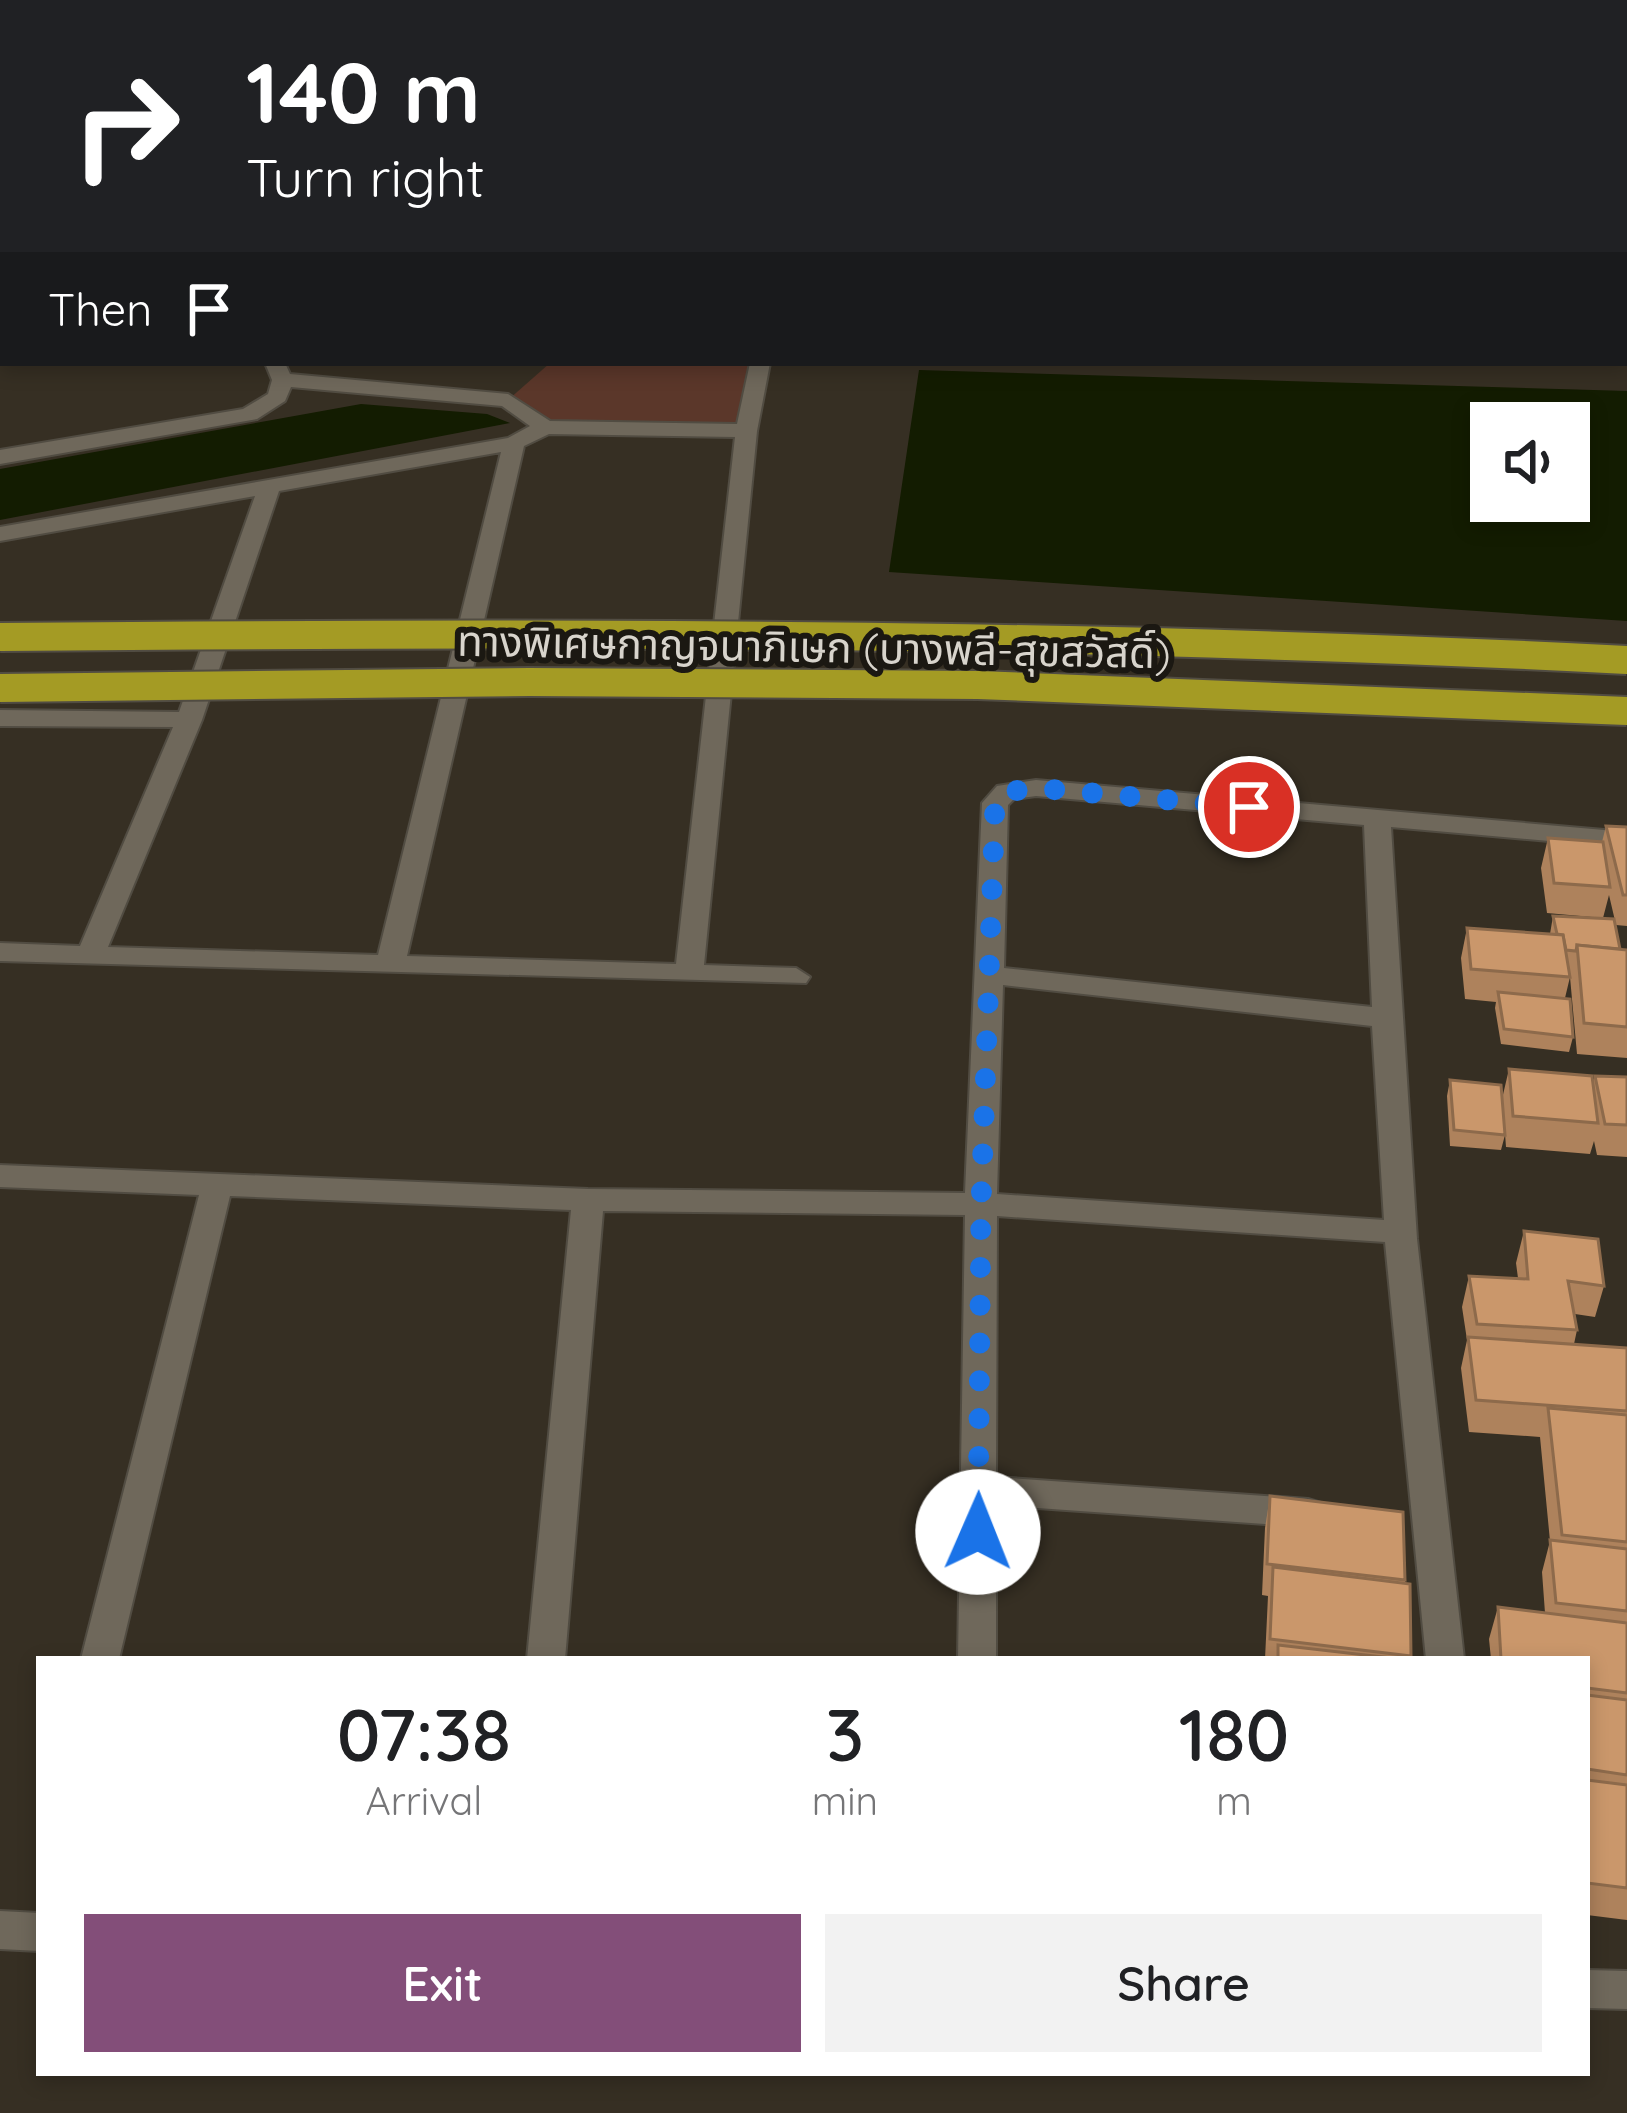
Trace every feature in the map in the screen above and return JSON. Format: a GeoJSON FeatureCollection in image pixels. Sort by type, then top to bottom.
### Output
{"type":"FeatureCollection","features":[{"type":"Feature","properties":{"kind":"highway","name":"ทางพิเศษกาญจนาภิเษก (บางพลี-สุขสวัสดิ์)"},"geometry":{"type":"LineString","coordinates":[[0,638],[544,631],[973,636],[1627,660]]}},
{"type":"Feature","properties":{"kind":"highway","name":"ทางพิเศษกาญจนาภิเษก (บางพลี-สุขสวัสดิ์)"},"geometry":{"type":"LineString","coordinates":[[0,688],[530,682],[978,685],[1627,711]]}},
{"type":"Feature","properties":{"kind":"street"},"geometry":{"type":"LineString","coordinates":[[689,973],[746,431],[759,366]]}},
{"type":"Feature","properties":{"kind":"street"},"geometry":{"type":"LineString","coordinates":[[0,457],[249,414],[278,397],[279,371],[508,400],[545,427]]}},
{"type":"Feature","properties":{"kind":"street"},"geometry":{"type":"LineString","coordinates":[[0,534],[514,443],[545,427],[746,431]]}},
{"type":"Feature","properties":{"kind":"street"},"geometry":{"type":"LineString","coordinates":[[391,962],[514,443]]}},
{"type":"Feature","properties":{"kind":"street"},"geometry":{"type":"LineString","coordinates":[[90,955],[189,720],[269,488]]}},
{"type":"Feature","properties":{"kind":"street"},"geometry":{"type":"LineString","coordinates":[[0,718],[189,720]]}},
{"type":"Feature","properties":{"kind":"street"},"geometry":{"type":"LineString","coordinates":[[977,1656],[981,1204],[995,803],[1006,792],[1036,788],[1627,840]]}},
{"type":"Feature","properties":{"kind":"street"},"geometry":{"type":"LineString","coordinates":[[1377,818],[1414,1520],[1443,1656]]}},
{"type":"Feature","properties":{"kind":"street"},"geometry":{"type":"LineString","coordinates":[[0,952],[796,977]]}},
{"type":"Feature","properties":{"kind":"street"},"geometry":{"type":"LineString","coordinates":[[989,975],[1385,1018]]}},
{"type":"Feature","properties":{"kind":"street"},"geometry":{"type":"LineString","coordinates":[[0,1176],[588,1200],[981,1204],[1400,1232]]}},
{"type":"Feature","properties":{"kind":"street"},"geometry":{"type":"LineString","coordinates":[[101,1656],[217,1185]]}},
{"type":"Feature","properties":{"kind":"street"},"geometry":{"type":"LineString","coordinates":[[546,1656],[588,1200]]}},
{"type":"Feature","properties":{"kind":"street"},"geometry":{"type":"LineString","coordinates":[[979,1490],[1332,1514]]}},
{"type":"Feature","properties":{"kind":"street"},"geometry":{"type":"LineString","coordinates":[[1590,1989],[1627,1990]]}},
{"type":"Feature","properties":{"kind":"shaded area"},"geometry":{"type":"Polygon","coordinates":[[[547,366],[759,366],[746,431],[545,427],[508,400],[547,366]]]}},
{"type":"Feature","properties":{"kind":"shaded area"},"geometry":{"type":"Polygon","coordinates":[[[919,370],[1627,391],[1627,621],[889,572],[919,370]]]}},
{"type":"Feature","properties":{"kind":"shaded area"},"geometry":{"type":"Polygon","coordinates":[[[361,404],[487,414],[510,423],[0,520],[0,469],[361,404]]]}},
{"type":"Feature","properties":{"kind":"building"},"geometry":{"type":"Polygon","coordinates":[[[1606,826],[1627,827],[1627,895],[1623,895],[1606,826]]]}},
{"type":"Feature","properties":{"kind":"building"},"geometry":{"type":"Polygon","coordinates":[[[1548,838],[1603,842],[1610,887],[1554,883],[1548,838]]]}},
{"type":"Feature","properties":{"kind":"building"},"geometry":{"type":"Polygon","coordinates":[[[1553,916],[1614,919],[1620,949],[1577,945],[1576,951],[1566,950],[1553,916]]]}},
{"type":"Feature","properties":{"kind":"building"},"geometry":{"type":"Polygon","coordinates":[[[1467,928],[1563,935],[1570,977],[1471,969],[1467,928]]]}},
{"type":"Feature","properties":{"kind":"building"},"geometry":{"type":"Polygon","coordinates":[[[1577,945],[1627,950],[1627,1027],[1584,1023],[1577,945]]]}},
{"type":"Feature","properties":{"kind":"building"},"geometry":{"type":"Polygon","coordinates":[[[1498,992],[1570,999],[1573,1037],[1504,1029],[1498,992]]]}},
{"type":"Feature","properties":{"kind":"building"},"geometry":{"type":"Polygon","coordinates":[[[1509,1069],[1592,1076],[1598,1123],[1513,1116],[1509,1069]]]}},
{"type":"Feature","properties":{"kind":"building"},"geometry":{"type":"Polygon","coordinates":[[[1595,1076],[1627,1077],[1627,1125],[1605,1124],[1595,1076]]]}},
{"type":"Feature","properties":{"kind":"building"},"geometry":{"type":"Polygon","coordinates":[[[1450,1080],[1501,1085],[1505,1135],[1454,1130],[1450,1080]]]}},
{"type":"Feature","properties":{"kind":"building"},"geometry":{"type":"Polygon","coordinates":[[[1524,1231],[1598,1239],[1604,1286],[1568,1281],[1577,1330],[1477,1324],[1469,1276],[1528,1279],[1524,1231]]]}},
{"type":"Feature","properties":{"kind":"building"},"geometry":{"type":"Polygon","coordinates":[[[1468,1337],[1627,1348],[1627,1411],[1476,1400],[1468,1337]]]}},
{"type":"Feature","properties":{"kind":"building"},"geometry":{"type":"Polygon","coordinates":[[[1548,1408],[1627,1415],[1627,1542],[1562,1535],[1548,1408]]]}},
{"type":"Feature","properties":{"kind":"building"},"geometry":{"type":"Polygon","coordinates":[[[1270,1496],[1403,1512],[1405,1580],[1267,1564],[1270,1496]]]}},
{"type":"Feature","properties":{"kind":"building"},"geometry":{"type":"Polygon","coordinates":[[[1550,1540],[1627,1549],[1627,1611],[1556,1603],[1550,1540]]]}},
{"type":"Feature","properties":{"kind":"building"},"geometry":{"type":"Polygon","coordinates":[[[1273,1567],[1410,1584],[1411,1656],[1270,1639],[1273,1567]]]}},
{"type":"Feature","properties":{"kind":"building"},"geometry":{"type":"Polygon","coordinates":[[[1498,1607],[1627,1623],[1627,1693],[1590,1688],[1590,1656],[1501,1656],[1498,1607]]]}},
{"type":"Feature","properties":{"kind":"building"},"geometry":{"type":"Polygon","coordinates":[[[1278,1645],[1374,1656],[1278,1656],[1278,1645]]]}},
{"type":"Feature","properties":{"kind":"building"},"geometry":{"type":"Polygon","coordinates":[[[1590,1695],[1627,1700],[1627,1775],[1590,1769],[1590,1695]]]}},
{"type":"Feature","properties":{"kind":"building"},"geometry":{"type":"Polygon","coordinates":[[[1590,1780],[1627,1785],[1627,1888],[1590,1883],[1590,1780]]]}},
{"type":"Feature","properties":{"kind":"route"},"geometry":{"type":"LineString","coordinates":[[978,1532],[981,1204],[995,803],[1006,792],[1036,788],[1249,807]]}}]}
